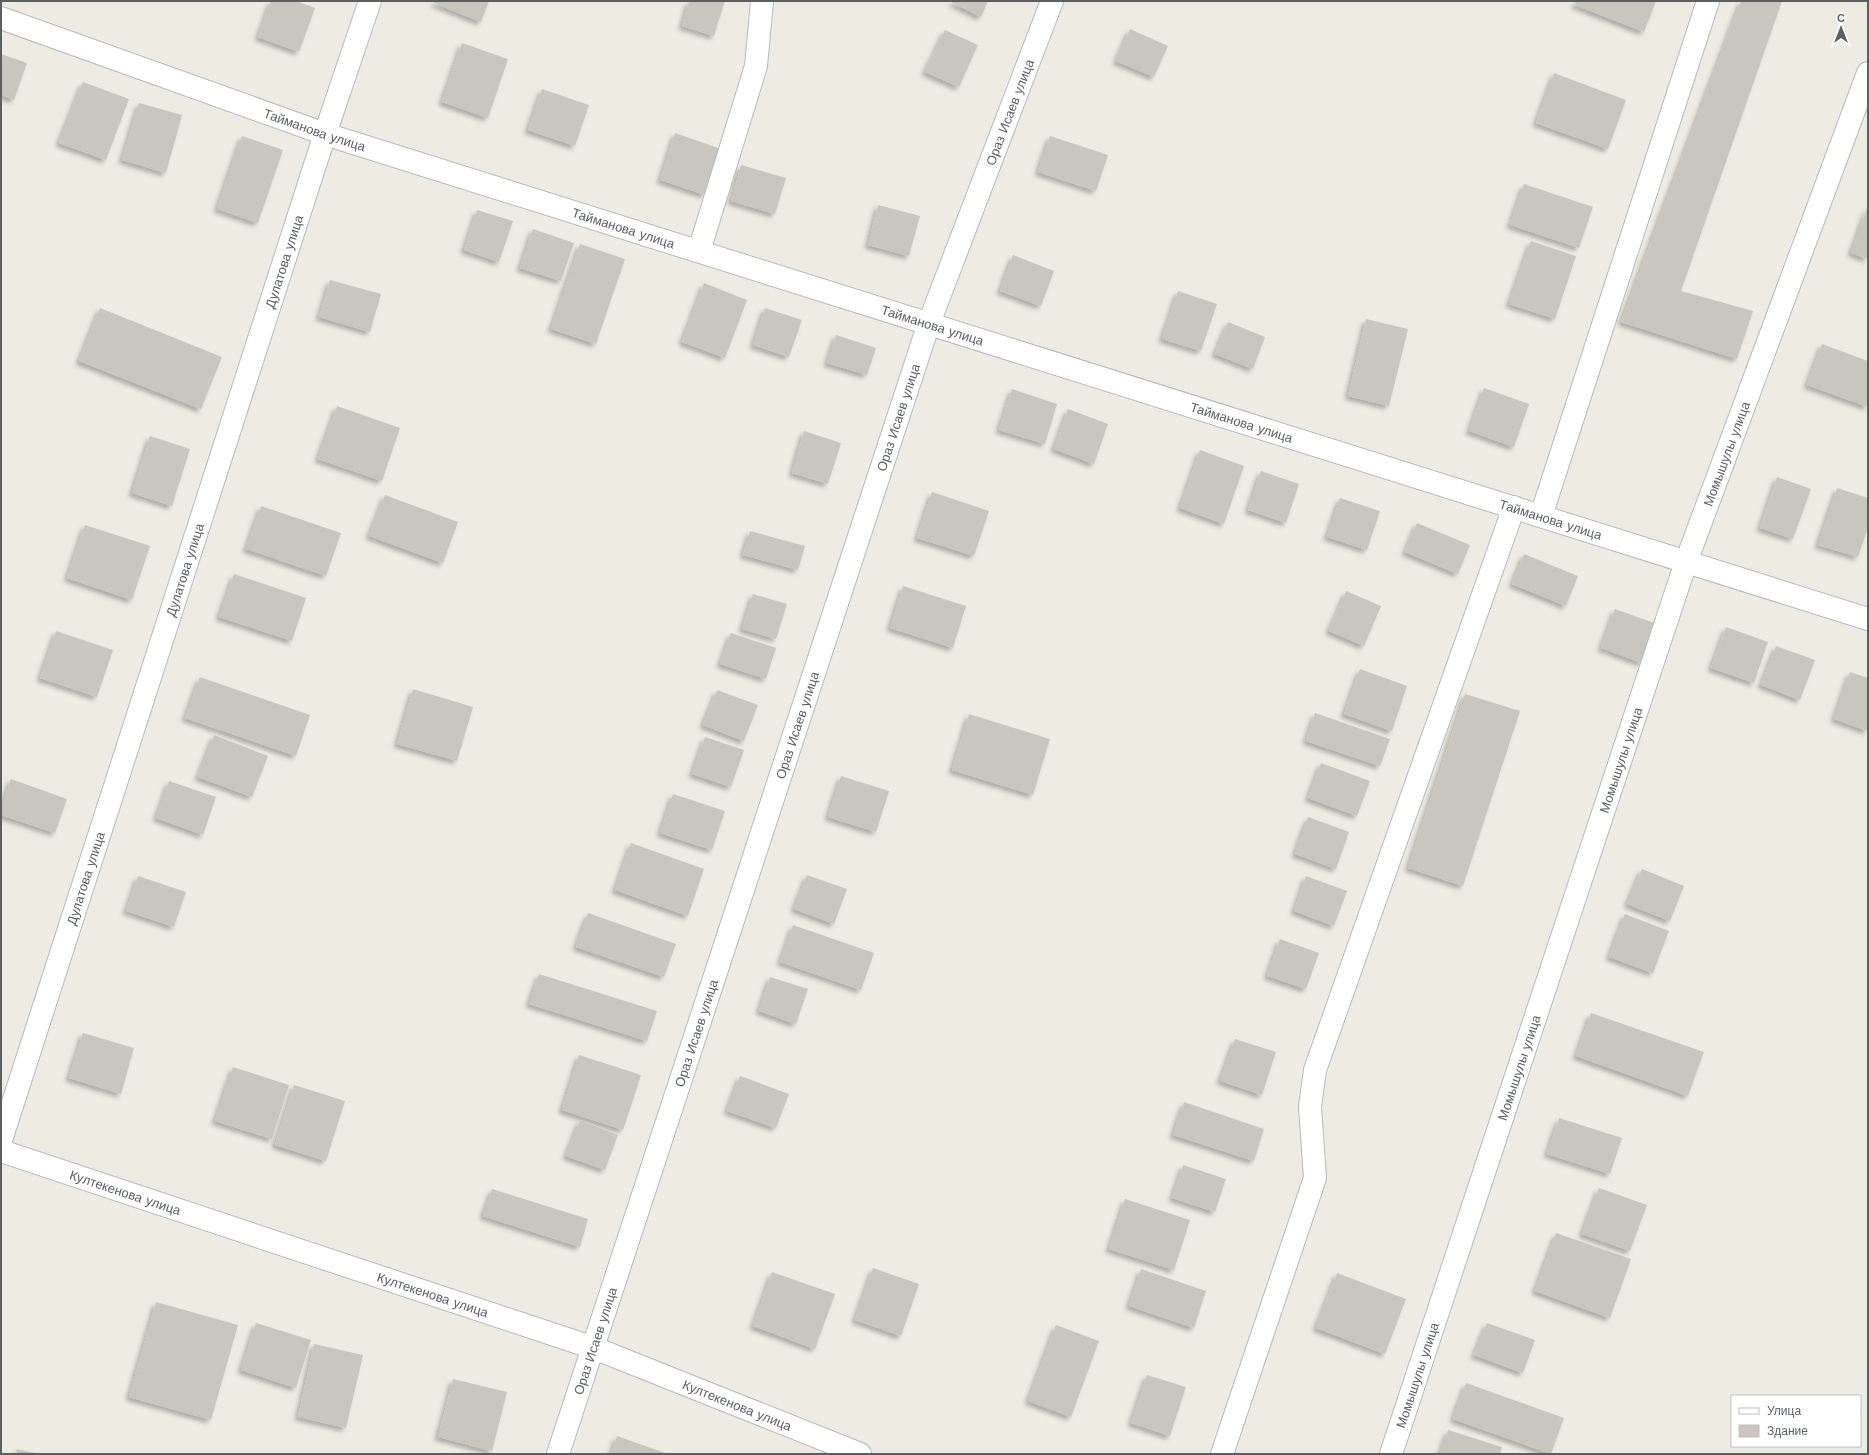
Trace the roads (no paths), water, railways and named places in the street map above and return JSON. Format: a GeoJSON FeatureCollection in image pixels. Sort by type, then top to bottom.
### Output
{"type":"FeatureCollection","features":[{"type":"Feature","properties":{"kind":"street","name":"Дулатова улица"},"geometry":{"type":"LineString","coordinates":[[1,1140],[325,134],[370,1]]}},
{"type":"Feature","properties":{"kind":"street"},"geometry":{"type":"LineString","coordinates":[[699,251],[756,66],[762,1]]}},
{"type":"Feature","properties":{"kind":"street","name":"Ораз Исаев улица"},"geometry":{"type":"LineString","coordinates":[[558,1454],[929,323],[1052,1]]}},
{"type":"Feature","properties":{"kind":"street"},"geometry":{"type":"LineString","coordinates":[[1541,516],[1708,1]]}},
{"type":"Feature","properties":{"kind":"street","name":"Тайманова улица"},"geometry":{"type":"LineString","coordinates":[[1,18],[325,134],[1868,619]]}},
{"type":"Feature","properties":{"kind":"street","name":"Момышулы улица"},"geometry":{"type":"LineString","coordinates":[[1391,1454],[1686,562],[1868,73]]}},
{"type":"Feature","properties":{"kind":"street"},"geometry":{"type":"LineString","coordinates":[[1222,1454],[1315,1178],[1310,1107],[1315,1070],[1514,507]]}},
{"type":"Feature","properties":{"kind":"street","name":"Култекенова улица"},"geometry":{"type":"LineString","coordinates":[[1,1151],[594,1348],[860,1454]]}}]}
